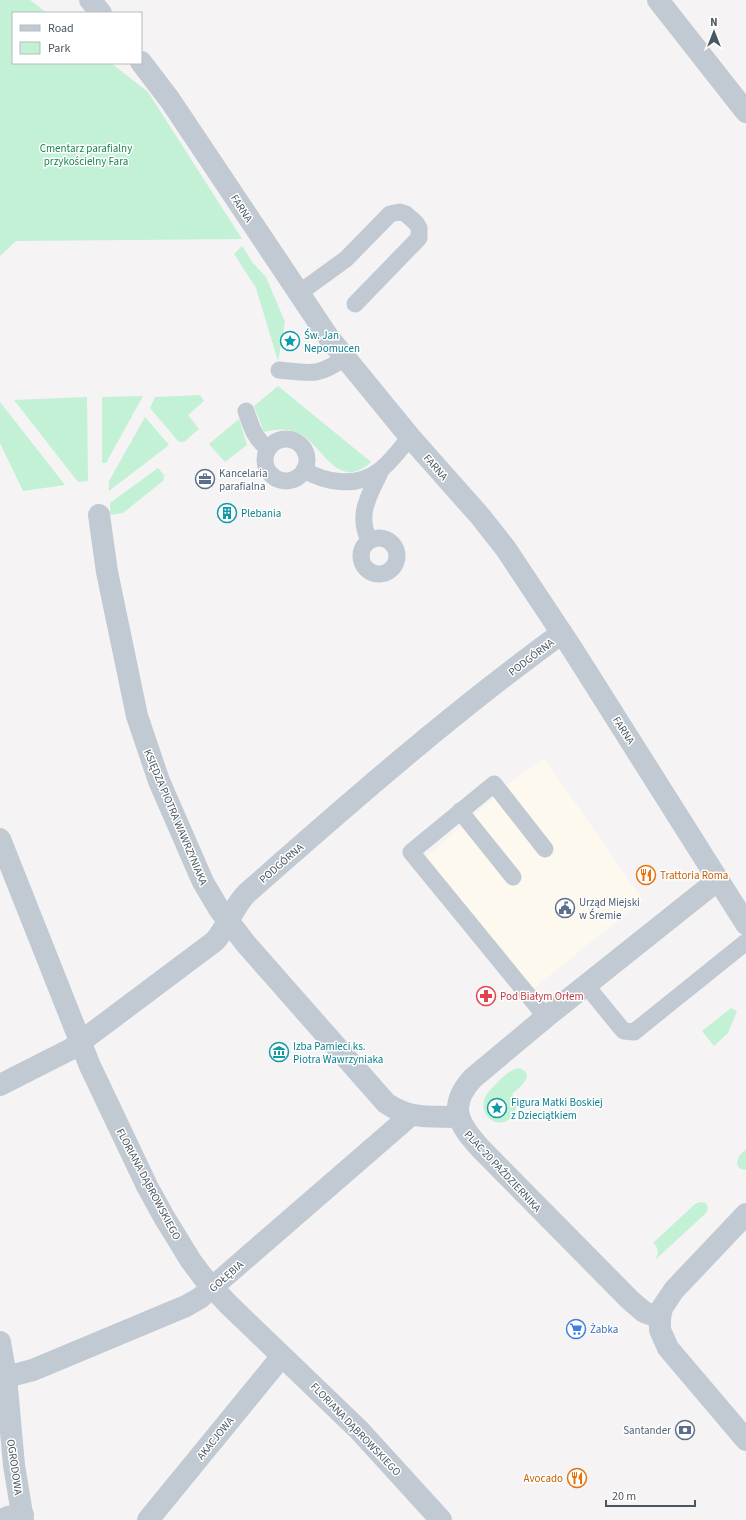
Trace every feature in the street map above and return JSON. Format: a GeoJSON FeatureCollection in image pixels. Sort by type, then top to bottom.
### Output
{"type":"FeatureCollection","features":[{"type":"Feature","properties":{"kind":"street"},"geometry":{"type":"LineString","coordinates":[[90,0],[100,12]]}},
{"type":"Feature","properties":{"kind":"street"},"geometry":{"type":"LineString","coordinates":[[658,0],[746,112]]}},
{"type":"Feature","properties":{"kind":"street","name":"FARNA"},"geometry":{"type":"LineString","coordinates":[[142,63],[170,100],[329,338],[410,437],[494,533],[562,633],[702,852],[718,880]]}},
{"type":"Feature","properties":{"kind":"street","name":"KSIĘDZA PIOTRA WAWRZYNIAKA"},"geometry":{"type":"LineString","coordinates":[[99,515],[108,580],[130,689],[142,735],[159,781],[193,862],[209,892],[246,944],[386,1103],[411,1116],[458,1117]]}},
{"type":"Feature","properties":{"kind":"street","name":"PODGÓRNA"},"geometry":{"type":"LineString","coordinates":[[0,1085],[60,1055],[80,1043],[215,941],[224,929],[240,900],[247,893],[343,808],[460,712],[562,633]]}},
{"type":"Feature","properties":{"kind":"street","name":"FLORIANA DĄBROWSKIEGO"},"geometry":{"type":"LineString","coordinates":[[0,839],[90,1066],[147,1186],[191,1261],[212,1288],[241,1318],[359,1430],[441,1520]]}},
{"type":"Feature","properties":{"kind":"street"},"geometry":{"type":"LineString","coordinates":[[458,1117],[460,1097],[468,1084],[546,1017],[718,880],[746,924]]}},
{"type":"Feature","properties":{"kind":"street","name":"GOŁĘBIA"},"geometry":{"type":"LineString","coordinates":[[3,1378],[33,1370],[186,1306],[200,1298],[411,1116]]}},
{"type":"Feature","properties":{"kind":"street","name":"PLAC 20 PAŹDZIERNIKA"},"geometry":{"type":"LineString","coordinates":[[458,1117],[468,1136],[608,1279],[636,1306],[644,1312],[660,1318]]}},
{"type":"Feature","properties":{"kind":"street"},"geometry":{"type":"LineString","coordinates":[[746,1214],[674,1290],[662,1308],[660,1318],[660,1330],[668,1348],[746,1440]]}},
{"type":"Feature","properties":{"kind":"street","name":"OGRODOWA"},"geometry":{"type":"LineString","coordinates":[[0,1342],[13,1458],[23,1518]]}},
{"type":"Feature","properties":{"kind":"street","name":"AKACJOWA"},"geometry":{"type":"LineString","coordinates":[[148,1520],[282,1356]]}},
{"type":"Feature","properties":{"kind":"street"},"geometry":{"type":"LineString","coordinates":[[1,1520],[8,1517],[23,1518]]}},
{"type":"Feature","properties":{"kind":"lane"},"geometry":{"type":"LineString","coordinates":[[299,293],[346,259],[390,214],[400,212],[406,214],[416,223],[419,228],[419,238],[355,304]]}},
{"type":"Feature","properties":{"kind":"lane"},"geometry":{"type":"LineString","coordinates":[[279,370],[305,373],[322,372],[344,358]]}},
{"type":"Feature","properties":{"kind":"lane"},"geometry":{"type":"LineString","coordinates":[[246,411],[257,439],[268,448]]}},
{"type":"Feature","properties":{"kind":"lane"},"geometry":{"type":"LineString","coordinates":[[304,470],[322,479],[340,482],[362,480],[373,476],[381,470],[410,437]]}},
{"type":"Feature","properties":{"kind":"lane"},"geometry":{"type":"LineString","coordinates":[[284,438],[297,442],[302,446],[307,458],[304,470],[300,476],[294,479],[281,480],[274,478],[266,468],[265,455],[268,448],[272,443],[284,438]]}},
{"type":"Feature","properties":{"kind":"lane"},"geometry":{"type":"LineString","coordinates":[[369,540],[365,531],[363,517],[368,499],[381,470]]}},
{"type":"Feature","properties":{"kind":"lane"},"geometry":{"type":"LineString","coordinates":[[545,849],[494,784],[411,852],[546,1017]]}},
{"type":"Feature","properties":{"kind":"lane"},"geometry":{"type":"LineString","coordinates":[[460,811],[513,877]]}},
{"type":"Feature","properties":{"kind":"lane"},"geometry":{"type":"LineString","coordinates":[[586,985],[624,1031],[634,1032],[746,942]]}},
{"type":"Feature","properties":{"kind":"shaded area"},"geometry":{"type":"Polygon","coordinates":[[[544,758],[643,900],[527,994],[421,861],[521,774],[544,758]]]}},
{"type":"Feature","properties":{"kind":"green space","name":"Cmentarz parafialny przykościelny Fara"},"geometry":{"type":"Polygon","coordinates":[[[0,0],[30,0],[46,12],[12,12],[12,64],[112,64],[148,92],[242,239],[16,241],[0,256],[0,0]]]}},
{"type":"Feature","properties":{"kind":"green space"},"geometry":{"type":"Polygon","coordinates":[[[242,246],[253,263],[266,277],[285,322],[278,361],[256,288],[234,254],[242,246]]]}},
{"type":"Feature","properties":{"kind":"green space"},"geometry":{"type":"Polygon","coordinates":[[[278,386],[371,462],[359,470],[349,472],[340,469],[331,463],[307,439],[298,433],[290,430],[273,430],[264,432],[254,406],[278,386]]]}},
{"type":"Feature","properties":{"kind":"green space"},"geometry":{"type":"Polygon","coordinates":[[[200,395],[204,401],[188,415],[199,429],[184,442],[179,442],[150,408],[155,397],[200,395]]]}},
{"type":"Feature","properties":{"kind":"green space"},"geometry":{"type":"Polygon","coordinates":[[[143,396],[106,463],[102,463],[102,397],[143,396]]]}},
{"type":"Feature","properties":{"kind":"green space"},"geometry":{"type":"Polygon","coordinates":[[[87,397],[88,481],[78,482],[14,400],[87,397]]]}},
{"type":"Feature","properties":{"kind":"green space"},"geometry":{"type":"Polygon","coordinates":[[[0,402],[65,485],[23,491],[0,443],[0,402]]]}},
{"type":"Feature","properties":{"kind":"green space"},"geometry":{"type":"Polygon","coordinates":[[[145,417],[169,445],[109,491],[109,481],[145,417]]]}},
{"type":"Feature","properties":{"kind":"green space"},"geometry":{"type":"Polygon","coordinates":[[[239,419],[247,445],[225,462],[209,444],[239,419]]]}},
{"type":"Feature","properties":{"kind":"green space"},"geometry":{"type":"Polygon","coordinates":[[[158,468],[165,476],[163,478],[164,480],[123,513],[110,515],[110,503],[158,468]]]}},
{"type":"Feature","properties":{"kind":"green space"},"geometry":{"type":"Polygon","coordinates":[[[731,1008],[737,1011],[728,1033],[714,1046],[702,1031],[731,1008]]]}},
{"type":"Feature","properties":{"kind":"green space"},"geometry":{"type":"Polygon","coordinates":[[[518,1068],[524,1071],[527,1077],[522,1085],[512,1094],[516,1104],[514,1114],[508,1120],[501,1123],[495,1122],[485,1113],[483,1106],[485,1098],[491,1089],[503,1077],[514,1069],[518,1068]]]}},
{"type":"Feature","properties":{"kind":"green space"},"geometry":{"type":"Polygon","coordinates":[[[746,1149],[746,1170],[744,1170],[739,1168],[737,1163],[739,1156],[746,1149]]]}},
{"type":"Feature","properties":{"kind":"green space"},"geometry":{"type":"Polygon","coordinates":[[[700,1202],[706,1203],[708,1208],[706,1213],[655,1260],[658,1251],[653,1243],[695,1204],[700,1202]]]}},
{"type":"Feature","properties":{"kind":"place","name":"Św. Jan Nepomucen"},"geometry":{"type":"Point","coordinates":[290,341]}},
{"type":"Feature","properties":{"kind":"place","name":"Kancelaria parafialna"},"geometry":{"type":"Point","coordinates":[205,479]}},
{"type":"Feature","properties":{"kind":"place","name":"Plebania"},"geometry":{"type":"Point","coordinates":[227,513]}},
{"type":"Feature","properties":{"kind":"place","name":"Trattoria Roma"},"geometry":{"type":"Point","coordinates":[646,875]}},
{"type":"Feature","properties":{"kind":"place","name":"Urząd Miejski w Śremie"},"geometry":{"type":"Point","coordinates":[565,908]}},
{"type":"Feature","properties":{"kind":"place","name":"Pod Białym Orłem"},"geometry":{"type":"Point","coordinates":[486,996]}},
{"type":"Feature","properties":{"kind":"place","name":"Izba Pamieci ks. Piotra Wawrzyniaka"},"geometry":{"type":"Point","coordinates":[279,1052]}},
{"type":"Feature","properties":{"kind":"place","name":"Figura Matki Boskiej z Dzieciątkiem"},"geometry":{"type":"Point","coordinates":[497,1108]}},
{"type":"Feature","properties":{"kind":"place","name":"Żabka"},"geometry":{"type":"Point","coordinates":[576,1329]}},
{"type":"Feature","properties":{"kind":"place","name":"Santander"},"geometry":{"type":"Point","coordinates":[685,1430]}},
{"type":"Feature","properties":{"kind":"place","name":"Avocado"},"geometry":{"type":"Point","coordinates":[577,1478]}}]}
